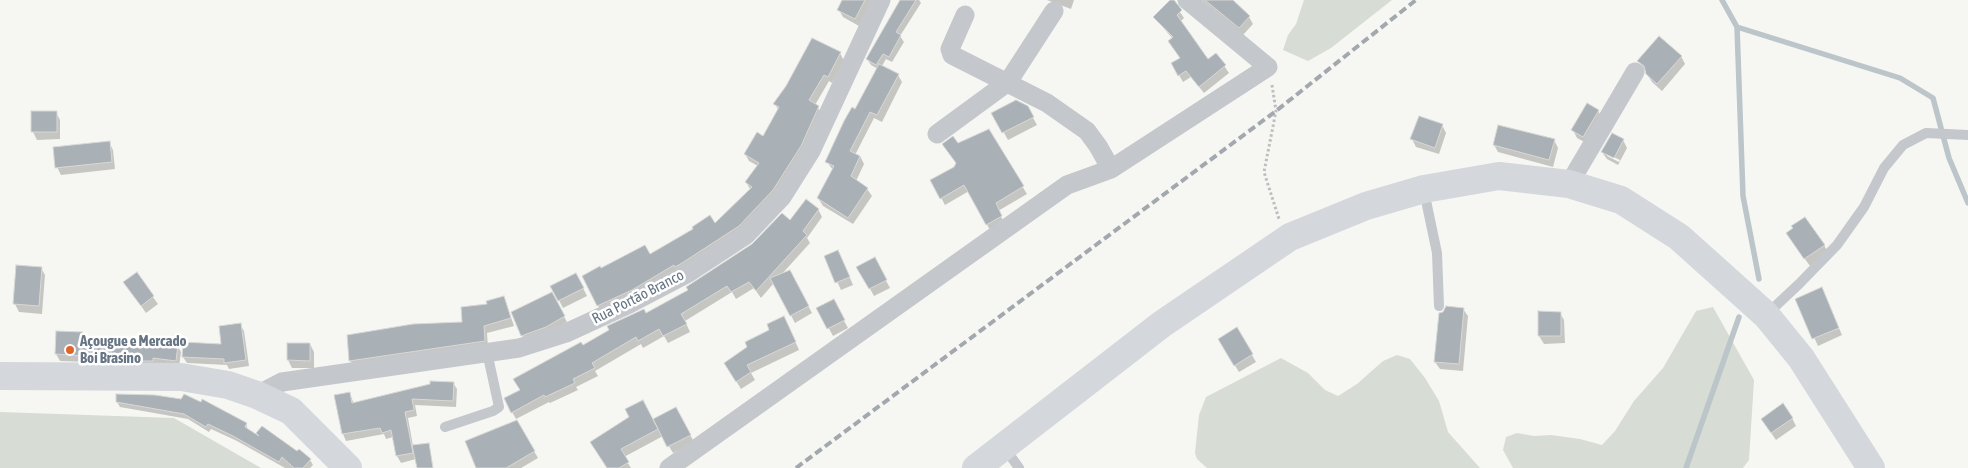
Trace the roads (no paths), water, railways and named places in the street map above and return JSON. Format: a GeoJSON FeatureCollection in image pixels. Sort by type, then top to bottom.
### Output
{"type":"FeatureCollection","features":[{"type":"Feature","properties":{"kind":"main road"},"geometry":{"type":"LineString","coordinates":[[976,468],[1011,458],[1162,324],[1290,237],[1366,206],[1424,189],[1499,176],[1569,184],[1621,200],[1679,237],[1766,315],[1802,358],[1871,468]]}},
{"type":"Feature","properties":{"kind":"main road"},"geometry":{"type":"LineString","coordinates":[[0,376],[181,377],[228,385],[291,410],[348,468]]}},
{"type":"Feature","properties":{"kind":"street","name":"Rua Portão Branco"},"geometry":{"type":"LineString","coordinates":[[257,395],[282,382],[519,348],[566,333],[629,304],[688,273],[746,235],[782,197],[812,151],[881,0]]}},
{"type":"Feature","properties":{"kind":"street"},"geometry":{"type":"LineString","coordinates":[[668,468],[1067,185],[1111,169],[1268,67],[1187,0]]}},
{"type":"Feature","properties":{"kind":"street"},"geometry":{"type":"LineString","coordinates":[[937,134],[1008,82],[1054,11]]}},
{"type":"Feature","properties":{"kind":"street"},"geometry":{"type":"LineString","coordinates":[[965,15],[950,48],[952,55],[1047,103],[1087,130],[1111,169]]}},
{"type":"Feature","properties":{"kind":"street"},"geometry":{"type":"LineString","coordinates":[[1569,184],[1634,72]]}},
{"type":"Feature","properties":{"kind":"lane"},"geometry":{"type":"LineString","coordinates":[[1766,315],[1837,245],[1864,207],[1884,168],[1903,145],[1926,133],[1968,135]]}},
{"type":"Feature","properties":{"kind":"lane"},"geometry":{"type":"LineString","coordinates":[[1424,189],[1437,253],[1439,306]]}},
{"type":"Feature","properties":{"kind":"lane"},"geometry":{"type":"LineString","coordinates":[[445,427],[493,412],[499,407],[487,352]]}},
{"type":"Feature","properties":{"kind":"waterway"},"geometry":{"type":"LineString","coordinates":[[1722,0],[1737,27],[1743,196],[1759,279]]}},
{"type":"Feature","properties":{"kind":"waterway"},"geometry":{"type":"LineString","coordinates":[[1737,27],[1900,78],[1933,98],[1949,158],[1968,203]]}},
{"type":"Feature","properties":{"kind":"waterway"},"geometry":{"type":"LineString","coordinates":[[1686,468],[1739,317]]}},
{"type":"Feature","properties":{"kind":"railway"},"geometry":{"type":"LineString","coordinates":[[796,468],[1276,111],[1416,0]]}},
{"type":"Feature","properties":{"kind":"place","name":"Açougue e Mercado Boi Brasino"},"geometry":{"type":"Point","coordinates":[70,350]}}]}
